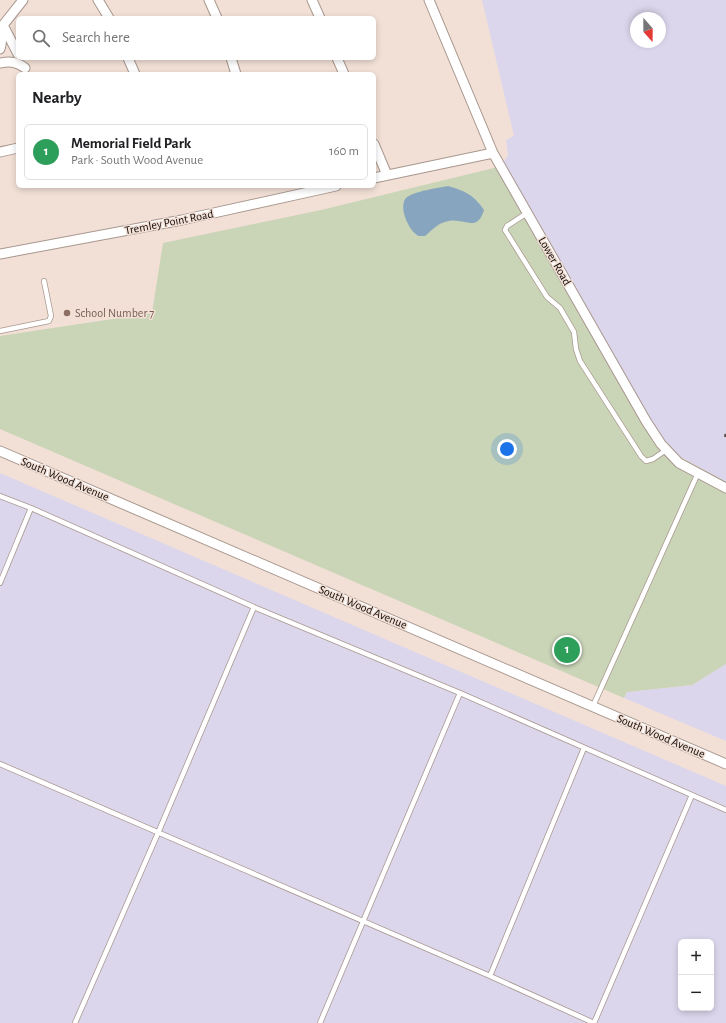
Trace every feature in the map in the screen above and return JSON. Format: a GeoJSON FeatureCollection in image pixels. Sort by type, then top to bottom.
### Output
{"type":"FeatureCollection","features":[{"type":"Feature","properties":{"kind":"street"},"geometry":{"type":"LineString","coordinates":[[0,49],[1,27],[23,0]]}},
{"type":"Feature","properties":{"kind":"street"},"geometry":{"type":"LineString","coordinates":[[98,0],[108,16]]}},
{"type":"Feature","properties":{"kind":"street"},"geometry":{"type":"LineString","coordinates":[[209,0],[216,16]]}},
{"type":"Feature","properties":{"kind":"street"},"geometry":{"type":"LineString","coordinates":[[312,0],[319,16]]}},
{"type":"Feature","properties":{"kind":"street","name":"Lower Road"},"geometry":{"type":"LineString","coordinates":[[429,0],[493,153],[646,421],[666,450],[679,463],[726,488]]}},
{"type":"Feature","properties":{"kind":"street"},"geometry":{"type":"LineString","coordinates":[[1,27],[16,51]]}},
{"type":"Feature","properties":{"kind":"street"},"geometry":{"type":"LineString","coordinates":[[21,60],[26,71]]}},
{"type":"Feature","properties":{"kind":"street"},"geometry":{"type":"LineString","coordinates":[[129,60],[134,72]]}},
{"type":"Feature","properties":{"kind":"street"},"geometry":{"type":"LineString","coordinates":[[232,60],[235,72]]}},
{"type":"Feature","properties":{"kind":"street"},"geometry":{"type":"LineString","coordinates":[[338,60],[343,72]]}},
{"type":"Feature","properties":{"kind":"street"},"geometry":{"type":"LineString","coordinates":[[0,63],[17,62],[26,71]]}},
{"type":"Feature","properties":{"kind":"street"},"geometry":{"type":"LineString","coordinates":[[0,152],[16,148]]}},
{"type":"Feature","properties":{"kind":"street"},"geometry":{"type":"LineString","coordinates":[[376,149],[387,175]]}},
{"type":"Feature","properties":{"kind":"street"},"geometry":{"type":"LineString","coordinates":[[376,178],[493,153]]}},
{"type":"Feature","properties":{"kind":"street","name":"Tremley Point Road"},"geometry":{"type":"LineString","coordinates":[[0,254],[182,220],[327,188]]}},
{"type":"Feature","properties":{"kind":"street","name":"South Wood Avenue"},"geometry":{"type":"LineString","coordinates":[[0,451],[726,764]]}},
{"type":"Feature","properties":{"kind":"lane"},"geometry":{"type":"LineString","coordinates":[[527,213],[507,226],[505,230],[547,296],[560,308],[571,326],[574,332],[576,349],[580,361],[640,456],[646,461],[666,450]]}},
{"type":"Feature","properties":{"kind":"lane"},"geometry":{"type":"LineString","coordinates":[[0,331],[49,321],[51,316],[44,281]]}},
{"type":"Feature","properties":{"kind":"lane"},"geometry":{"type":"LineString","coordinates":[[593,706],[698,473]]}},
{"type":"Feature","properties":{"kind":"lane"},"geometry":{"type":"LineString","coordinates":[[0,496],[31,508],[254,607],[460,693],[726,810]]}},
{"type":"Feature","properties":{"kind":"lane"},"geometry":{"type":"LineString","coordinates":[[0,583],[31,508]]}},
{"type":"Feature","properties":{"kind":"lane"},"geometry":{"type":"LineString","coordinates":[[75,1023],[254,607]]}},
{"type":"Feature","properties":{"kind":"lane"},"geometry":{"type":"LineString","coordinates":[[320,1023],[460,693]]}},
{"type":"Feature","properties":{"kind":"lane"},"geometry":{"type":"LineString","coordinates":[[490,976],[584,748]]}},
{"type":"Feature","properties":{"kind":"lane"},"geometry":{"type":"LineString","coordinates":[[0,764],[364,921],[594,1023],[692,795]]}},
{"type":"Feature","properties":{"kind":"shaded area"},"geometry":{"type":"Polygon","coordinates":[[[482,0],[726,0],[726,482],[664,448],[500,166],[508,156],[506,140],[514,136],[482,0]]]}},
{"type":"Feature","properties":{"kind":"shaded area"},"geometry":{"type":"Polygon","coordinates":[[[0,473],[726,786],[726,1023],[0,1023],[0,473]]]}},
{"type":"Feature","properties":{"kind":"shaded area"},"geometry":{"type":"Polygon","coordinates":[[[726,664],[726,741],[624,698],[627,692],[692,685],[726,664]]]}},
{"type":"Feature","properties":{"kind":"green space"},"geometry":{"type":"Polygon","coordinates":[[[498,167],[664,448],[726,482],[726,664],[692,685],[627,692],[624,698],[0,429],[0,336],[152,313],[163,243],[321,210],[498,167]]]}},
{"type":"Feature","properties":{"kind":"water"},"geometry":{"type":"Polygon","coordinates":[[[448,186],[473,197],[484,210],[481,217],[474,223],[455,221],[442,223],[425,236],[415,234],[408,225],[404,213],[403,207],[406,198],[420,192],[448,186]]]}},
{"type":"Feature","properties":{"kind":"place","name":"School Number 7"},"geometry":{"type":"Point","coordinates":[67,313]}},
{"type":"Feature","properties":{"kind":"place","name":"Memorial Field Park"},"geometry":{"type":"Point","coordinates":[567,650]}}]}
